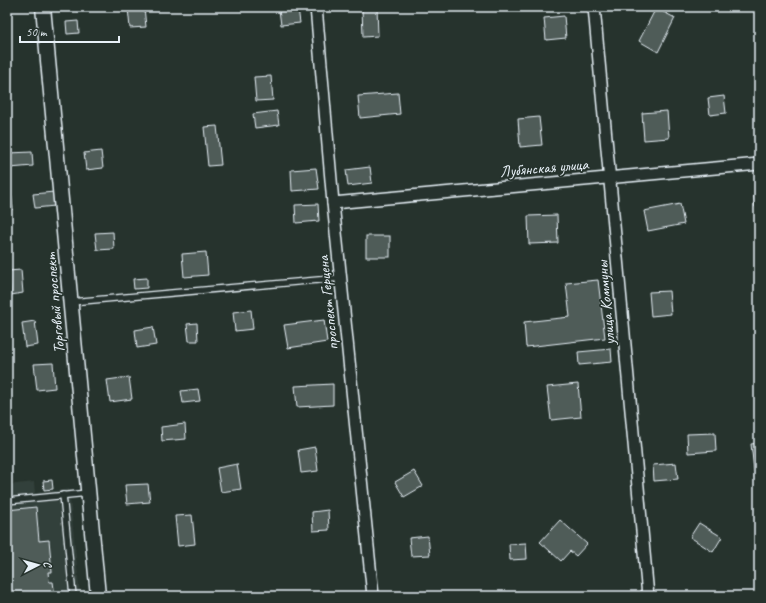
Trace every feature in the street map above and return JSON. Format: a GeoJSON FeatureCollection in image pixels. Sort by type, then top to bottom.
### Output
{"type":"FeatureCollection","features":[{"type":"Feature","properties":{"kind":"street","name":"Торговый проспект"},"geometry":{"type":"LineString","coordinates":[[43,7],[98,596]]}},
{"type":"Feature","properties":{"kind":"street","name":"проспект Герцена"},"geometry":{"type":"LineString","coordinates":[[316,7],[340,278],[374,596]]}},
{"type":"Feature","properties":{"kind":"street","name":"улица Коммуны"},"geometry":{"type":"LineString","coordinates":[[594,7],[648,596]]}},
{"type":"Feature","properties":{"kind":"street","name":"Лубянская улица"},"geometry":{"type":"LineString","coordinates":[[333,202],[759,164]]}},
{"type":"Feature","properties":{"kind":"lane"},"geometry":{"type":"LineString","coordinates":[[71,302],[340,278]]}},
{"type":"Feature","properties":{"kind":"lane"},"geometry":{"type":"LineString","coordinates":[[7,501],[89,492]]}},
{"type":"Feature","properties":{"kind":"lane"},"geometry":{"type":"LineString","coordinates":[[62,495],[73,596]]}},
{"type":"Feature","properties":{"kind":"shaded area"},"geometry":{"type":"Polygon","coordinates":[[[34,482],[35,493],[69,489],[80,596],[7,596],[7,485],[34,482]]]}},
{"type":"Feature","properties":{"kind":"building"},"geometry":{"type":"Polygon","coordinates":[[[75,7],[101,7],[101,9],[76,11],[75,7]]]}},
{"type":"Feature","properties":{"kind":"building"},"geometry":{"type":"Polygon","coordinates":[[[144,7],[146,27],[130,28],[128,8],[144,7]]]}},
{"type":"Feature","properties":{"kind":"building"},"geometry":{"type":"Polygon","coordinates":[[[362,7],[377,7],[378,36],[363,37],[362,7]]]}},
{"type":"Feature","properties":{"kind":"building"},"geometry":{"type":"Polygon","coordinates":[[[298,8],[300,23],[281,25],[279,10],[298,8]]]}},
{"type":"Feature","properties":{"kind":"building"},"geometry":{"type":"Polygon","coordinates":[[[656,8],[675,18],[658,52],[639,41],[656,8]]]}},
{"type":"Feature","properties":{"kind":"building"},"geometry":{"type":"Polygon","coordinates":[[[564,16],[566,38],[546,40],[544,18],[564,16]]]}},
{"type":"Feature","properties":{"kind":"building"},"geometry":{"type":"Polygon","coordinates":[[[78,21],[79,33],[67,34],[66,22],[78,21]]]}},
{"type":"Feature","properties":{"kind":"building"},"geometry":{"type":"Polygon","coordinates":[[[271,76],[273,100],[256,101],[254,77],[271,76]]]}},
{"type":"Feature","properties":{"kind":"building"},"geometry":{"type":"Polygon","coordinates":[[[398,93],[400,114],[360,118],[358,96],[398,93]]]}},
{"type":"Feature","properties":{"kind":"building"},"geometry":{"type":"Polygon","coordinates":[[[724,96],[726,113],[710,115],[708,98],[724,96]]]}},
{"type":"Feature","properties":{"kind":"building"},"geometry":{"type":"Polygon","coordinates":[[[277,111],[279,125],[255,128],[253,114],[277,111]]]}},
{"type":"Feature","properties":{"kind":"building"},"geometry":{"type":"Polygon","coordinates":[[[667,111],[669,138],[644,140],[642,113],[667,111]]]}},
{"type":"Feature","properties":{"kind":"building"},"geometry":{"type":"Polygon","coordinates":[[[539,117],[542,145],[520,147],[518,119],[539,117]]]}},
{"type":"Feature","properties":{"kind":"building"},"geometry":{"type":"Polygon","coordinates":[[[217,126],[221,165],[208,166],[204,127],[217,126]]]}},
{"type":"Feature","properties":{"kind":"building"},"geometry":{"type":"Polygon","coordinates":[[[101,151],[103,168],[86,170],[84,153],[101,151]]]}},
{"type":"Feature","properties":{"kind":"building"},"geometry":{"type":"Polygon","coordinates":[[[32,152],[33,166],[10,168],[9,153],[32,152]]]}},
{"type":"Feature","properties":{"kind":"building"},"geometry":{"type":"Polygon","coordinates":[[[370,167],[372,183],[348,186],[346,170],[370,167]]]}},
{"type":"Feature","properties":{"kind":"building"},"geometry":{"type":"Polygon","coordinates":[[[316,168],[319,189],[292,191],[291,170],[316,168]]]}},
{"type":"Feature","properties":{"kind":"building"},"geometry":{"type":"Polygon","coordinates":[[[7,182],[10,182],[13,209],[7,209],[7,182]]]}},
{"type":"Feature","properties":{"kind":"building"},"geometry":{"type":"Polygon","coordinates":[[[54,192],[55,206],[35,208],[33,194],[54,192]]]}},
{"type":"Feature","properties":{"kind":"building"},"geometry":{"type":"Polygon","coordinates":[[[754,196],[759,196],[759,207],[755,207],[754,196]]]}},
{"type":"Feature","properties":{"kind":"building"},"geometry":{"type":"Polygon","coordinates":[[[318,204],[319,221],[296,223],[295,205],[318,204]]]}},
{"type":"Feature","properties":{"kind":"building"},"geometry":{"type":"Polygon","coordinates":[[[680,204],[684,224],[648,231],[644,211],[680,204]]]}},
{"type":"Feature","properties":{"kind":"building"},"geometry":{"type":"Polygon","coordinates":[[[557,215],[558,243],[529,244],[528,216],[557,215]]]}},
{"type":"Feature","properties":{"kind":"building"},"geometry":{"type":"Polygon","coordinates":[[[113,232],[114,249],[97,250],[95,233],[113,232]]]}},
{"type":"Feature","properties":{"kind":"building"},"geometry":{"type":"Polygon","coordinates":[[[366,236],[390,236],[390,257],[366,257],[366,236]]]}},
{"type":"Feature","properties":{"kind":"building"},"geometry":{"type":"Polygon","coordinates":[[[206,252],[208,275],[184,277],[182,254],[206,252]]]}},
{"type":"Feature","properties":{"kind":"building"},"geometry":{"type":"Polygon","coordinates":[[[21,270],[23,293],[11,295],[8,271],[21,270]]]}},
{"type":"Feature","properties":{"kind":"building"},"geometry":{"type":"Polygon","coordinates":[[[147,278],[147,288],[134,289],[133,279],[147,278]]]}},
{"type":"Feature","properties":{"kind":"building"},"geometry":{"type":"Polygon","coordinates":[[[598,280],[605,338],[526,347],[524,322],[570,317],[566,283],[598,280]]]}},
{"type":"Feature","properties":{"kind":"building"},"geometry":{"type":"Polygon","coordinates":[[[669,291],[671,314],[651,316],[649,292],[669,291]]]}},
{"type":"Feature","properties":{"kind":"building"},"geometry":{"type":"Polygon","coordinates":[[[251,310],[253,329],[235,331],[233,312],[251,310]]]}},
{"type":"Feature","properties":{"kind":"building"},"geometry":{"type":"Polygon","coordinates":[[[324,320],[327,342],[288,348],[284,325],[324,320]]]}},
{"type":"Feature","properties":{"kind":"building"},"geometry":{"type":"Polygon","coordinates":[[[35,321],[38,345],[25,347],[22,323],[35,321]]]}},
{"type":"Feature","properties":{"kind":"building"},"geometry":{"type":"Polygon","coordinates":[[[197,323],[198,341],[189,341],[187,324],[197,323]]]}},
{"type":"Feature","properties":{"kind":"building"},"geometry":{"type":"Polygon","coordinates":[[[153,327],[156,345],[137,348],[135,330],[153,327]]]}},
{"type":"Feature","properties":{"kind":"building"},"geometry":{"type":"Polygon","coordinates":[[[611,349],[612,362],[579,365],[578,352],[611,349]]]}},
{"type":"Feature","properties":{"kind":"building"},"geometry":{"type":"Polygon","coordinates":[[[53,363],[55,388],[37,390],[34,364],[53,363]]]}},
{"type":"Feature","properties":{"kind":"building"},"geometry":{"type":"Polygon","coordinates":[[[129,377],[132,399],[110,402],[107,380],[129,377]]]}},
{"type":"Feature","properties":{"kind":"building"},"geometry":{"type":"Polygon","coordinates":[[[333,384],[333,405],[297,407],[295,386],[333,384]]]}},
{"type":"Feature","properties":{"kind":"building"},"geometry":{"type":"Polygon","coordinates":[[[578,384],[581,417],[551,420],[547,387],[578,384]]]}},
{"type":"Feature","properties":{"kind":"building"},"geometry":{"type":"Polygon","coordinates":[[[198,389],[200,401],[183,403],[181,391],[198,389]]]}},
{"type":"Feature","properties":{"kind":"building"},"geometry":{"type":"Polygon","coordinates":[[[185,424],[186,439],[162,441],[161,427],[185,424]]]}},
{"type":"Feature","properties":{"kind":"building"},"geometry":{"type":"Polygon","coordinates":[[[715,433],[716,451],[688,453],[687,434],[715,433]]]}},
{"type":"Feature","properties":{"kind":"building"},"geometry":{"type":"Polygon","coordinates":[[[759,443],[759,478],[755,478],[751,444],[759,443]]]}},
{"type":"Feature","properties":{"kind":"building"},"geometry":{"type":"Polygon","coordinates":[[[315,447],[318,471],[301,473],[298,450],[315,447]]]}},
{"type":"Feature","properties":{"kind":"building"},"geometry":{"type":"Polygon","coordinates":[[[676,463],[678,479],[654,481],[653,465],[676,463]]]}},
{"type":"Feature","properties":{"kind":"building"},"geometry":{"type":"Polygon","coordinates":[[[237,464],[241,489],[221,492],[217,468],[237,464]]]}},
{"type":"Feature","properties":{"kind":"building"},"geometry":{"type":"Polygon","coordinates":[[[414,471],[423,486],[404,497],[395,482],[414,471]]]}},
{"type":"Feature","properties":{"kind":"building"},"geometry":{"type":"Polygon","coordinates":[[[52,480],[53,489],[44,490],[43,481],[52,480]]]}},
{"type":"Feature","properties":{"kind":"building"},"geometry":{"type":"Polygon","coordinates":[[[148,484],[150,502],[127,504],[125,485],[148,484]]]}},
{"type":"Feature","properties":{"kind":"building"},"geometry":{"type":"Polygon","coordinates":[[[36,507],[39,541],[49,540],[52,572],[48,572],[49,582],[53,582],[55,596],[7,596],[7,510],[36,507]]]}},
{"type":"Feature","properties":{"kind":"building"},"geometry":{"type":"Polygon","coordinates":[[[328,510],[329,530],[313,531],[312,512],[328,510]]]}},
{"type":"Feature","properties":{"kind":"building"},"geometry":{"type":"Polygon","coordinates":[[[192,515],[195,544],[178,546],[175,516],[192,515]]]}},
{"type":"Feature","properties":{"kind":"building"},"geometry":{"type":"Polygon","coordinates":[[[560,520],[587,544],[576,556],[570,551],[561,561],[540,542],[560,520]]]}},
{"type":"Feature","properties":{"kind":"building"},"geometry":{"type":"Polygon","coordinates":[[[699,523],[722,537],[713,552],[690,537],[699,523]]]}},
{"type":"Feature","properties":{"kind":"building"},"geometry":{"type":"Polygon","coordinates":[[[428,536],[430,555],[411,556],[409,538],[428,536]]]}},
{"type":"Feature","properties":{"kind":"building"},"geometry":{"type":"Polygon","coordinates":[[[526,543],[527,559],[510,560],[509,544],[526,543]]]}}]}
